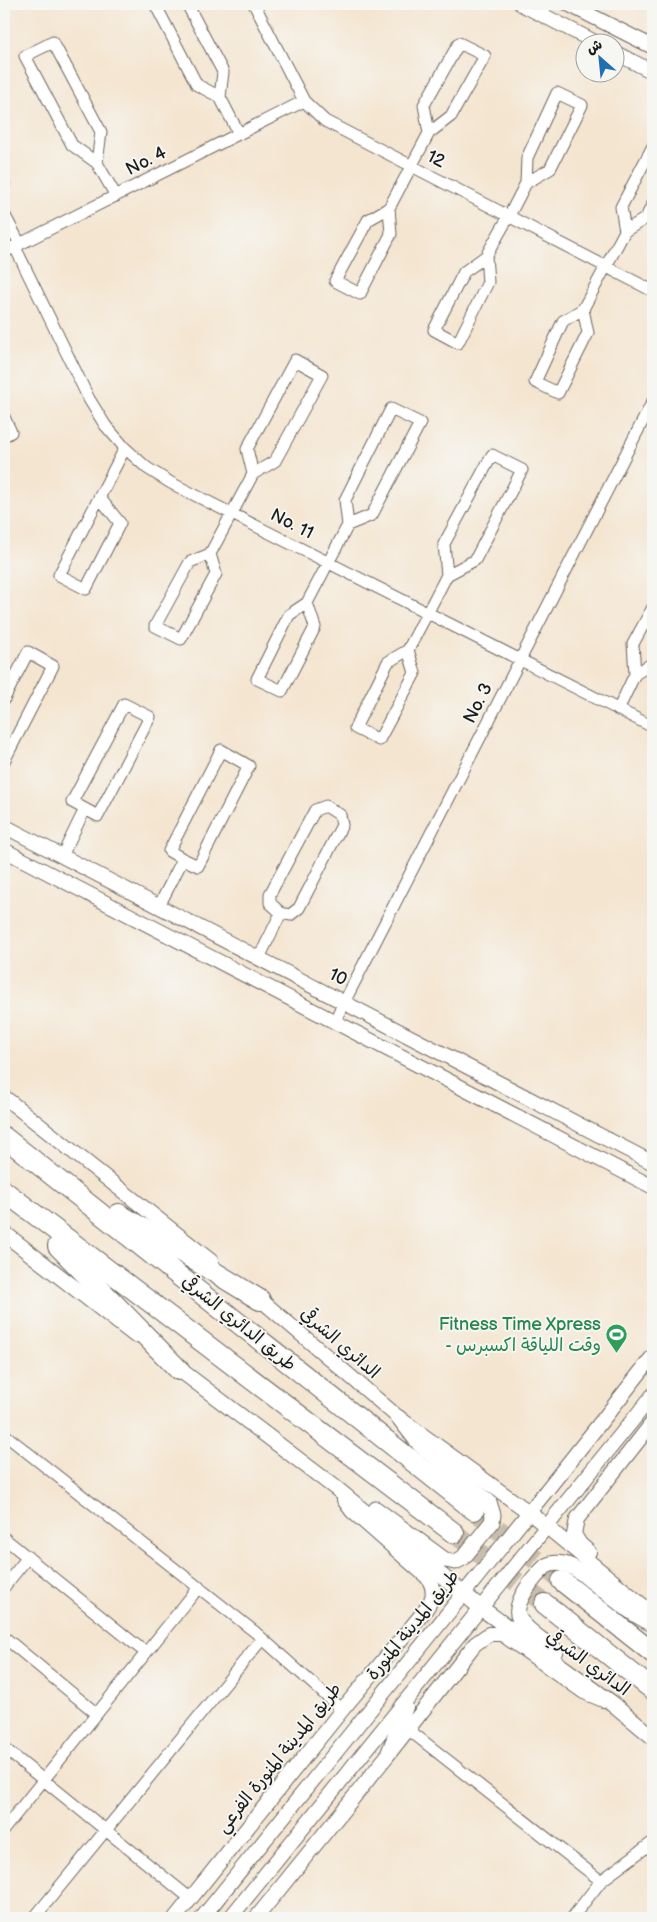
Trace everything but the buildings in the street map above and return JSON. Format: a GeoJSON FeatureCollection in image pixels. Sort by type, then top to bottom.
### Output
{"type":"FeatureCollection","features":[{"type":"Feature","properties":{"kind":"highway","name":"طريق الدائري الشرقي"},"geometry":{"type":"LineString","coordinates":[[4,1136],[474,1510]]}},
{"type":"Feature","properties":{"kind":"highway"},"geometry":{"type":"LineString","coordinates":[[47,1171],[260,1300]]}},
{"type":"Feature","properties":{"kind":"highway"},"geometry":{"type":"LineString","coordinates":[[8,1195],[179,1370]]}},
{"type":"Feature","properties":{"kind":"highway","name":"طريق الدائري الشرقي"},"geometry":{"type":"LineString","coordinates":[[8,1195],[454,1533]]}},
{"type":"Feature","properties":{"kind":"highway"},"geometry":{"type":"LineString","coordinates":[[562,1581],[653,1653]]}},
{"type":"Feature","properties":{"kind":"highway"},"geometry":{"type":"LineString","coordinates":[[546,1604],[653,1690]]}},
{"type":"Feature","properties":{"kind":"main road","name":"الدائري الشرقي"},"geometry":{"type":"LineString","coordinates":[[4,1233],[179,1370],[337,1489],[481,1608],[612,1703],[653,1737]]}},
{"type":"Feature","properties":{"kind":"main road"},"geometry":{"type":"LineString","coordinates":[[337,1489],[363,1499],[444,1560],[456,1562],[463,1558],[492,1522],[493,1515],[489,1502],[420,1445],[399,1418]]}},
{"type":"Feature","properties":{"kind":"main road"},"geometry":{"type":"LineString","coordinates":[[612,1703],[591,1678],[524,1626],[518,1617],[517,1608],[521,1596],[547,1565],[556,1563],[566,1564],[579,1571],[641,1618],[653,1624]]}},
{"type":"Feature","properties":{"kind":"street"},"geometry":{"type":"LineString","coordinates":[[156,4],[197,85],[220,97]]}},
{"type":"Feature","properties":{"kind":"street"},"geometry":{"type":"LineString","coordinates":[[186,4],[223,72],[220,97],[239,134]]}},
{"type":"Feature","properties":{"kind":"street","name":"12"},"geometry":{"type":"LineString","coordinates":[[254,4],[304,101],[325,121],[653,291]]}},
{"type":"Feature","properties":{"kind":"street"},"geometry":{"type":"LineString","coordinates":[[521,4],[576,32]]}},
{"type":"Feature","properties":{"kind":"street"},"geometry":{"type":"LineString","coordinates":[[568,4],[653,47]]}},
{"type":"Feature","properties":{"kind":"street"},"geometry":{"type":"LineString","coordinates":[[97,162],[101,132],[53,42],[25,56],[72,145],[97,162],[116,196]]}},
{"type":"Feature","properties":{"kind":"street"},"geometry":{"type":"LineString","coordinates":[[389,208],[391,234],[360,294],[335,281],[368,220],[389,208],[429,133],[451,116],[485,56],[459,43],[424,105],[429,133]]}},
{"type":"Feature","properties":{"kind":"street"},"geometry":{"type":"LineString","coordinates":[[624,57],[653,72]]}},
{"type":"Feature","properties":{"kind":"street"},"geometry":{"type":"LineString","coordinates":[[486,256],[488,282],[458,343],[434,330],[464,272],[486,256],[509,216],[526,183],[527,158],[557,93],[582,106],[550,169],[526,183]]}},
{"type":"Feature","properties":{"kind":"street","name":"No. 4"},"geometry":{"type":"LineString","coordinates":[[4,252],[304,101]]}},
{"type":"Feature","properties":{"kind":"street"},"geometry":{"type":"LineString","coordinates":[[625,231],[621,207],[653,146]]}},
{"type":"Feature","properties":{"kind":"street"},"geometry":{"type":"LineString","coordinates":[[583,308],[588,333],[558,393],[535,382],[564,321],[583,308],[625,231],[646,218],[653,203]]}},
{"type":"Feature","properties":{"kind":"street","name":"No. 11"},"geometry":{"type":"LineString","coordinates":[[4,214],[89,399],[105,425],[125,448],[147,468],[171,483],[653,727]]}},
{"type":"Feature","properties":{"kind":"street"},"geometry":{"type":"LineString","coordinates":[[210,554],[216,574],[181,639],[155,626],[190,562],[210,554],[253,474],[274,461],[322,375],[295,360],[248,449],[253,474]]}},
{"type":"Feature","properties":{"kind":"street","name":"No. 3"},"geometry":{"type":"LineString","coordinates":[[334,1022],[653,401]]}},
{"type":"Feature","properties":{"kind":"street"},"geometry":{"type":"LineString","coordinates":[[307,603],[315,627],[282,691],[257,679],[290,615],[307,603],[348,525],[345,500],[392,409],[420,423],[372,515],[348,525]]}},
{"type":"Feature","properties":{"kind":"street"},"geometry":{"type":"LineString","coordinates":[[4,417],[11,432],[4,436]]}},
{"type":"Feature","properties":{"kind":"street"},"geometry":{"type":"LineString","coordinates":[[99,496],[120,523],[86,589],[59,575],[99,496],[125,448]]}},
{"type":"Feature","properties":{"kind":"street"},"geometry":{"type":"LineString","coordinates":[[408,650],[415,673],[379,740],[355,728],[388,662],[408,650],[447,575],[475,560],[522,470],[492,455],[444,544],[447,575]]}},
{"type":"Feature","properties":{"kind":"street"},"geometry":{"type":"LineString","coordinates":[[618,710],[636,674],[634,644],[653,607]]}},
{"type":"Feature","properties":{"kind":"street"},"geometry":{"type":"LineString","coordinates":[[4,699],[28,652],[52,666],[4,761]]}},
{"type":"Feature","properties":{"kind":"street"},"geometry":{"type":"LineString","coordinates":[[636,674],[653,663]]}},
{"type":"Feature","properties":{"kind":"street"},"geometry":{"type":"LineString","coordinates":[[124,704],[150,717],[98,816],[85,809],[72,802],[124,704]]}},
{"type":"Feature","properties":{"kind":"street"},"geometry":{"type":"LineString","coordinates":[[220,750],[249,766],[198,866],[183,859],[168,851],[220,750]]}},
{"type":"Feature","properties":{"kind":"street"},"geometry":{"type":"LineString","coordinates":[[326,806],[340,815],[342,825],[299,908],[290,915],[282,913],[270,904],[270,894],[315,810],[326,806]]}},
{"type":"Feature","properties":{"kind":"street"},"geometry":{"type":"LineString","coordinates":[[62,856],[85,809]]}},
{"type":"Feature","properties":{"kind":"street","name":"10"},"geometry":{"type":"LineString","coordinates":[[4,826],[653,1163]]}},
{"type":"Feature","properties":{"kind":"street"},"geometry":{"type":"LineString","coordinates":[[4,850],[653,1187]]}},
{"type":"Feature","properties":{"kind":"street"},"geometry":{"type":"LineString","coordinates":[[158,906],[183,859]]}},
{"type":"Feature","properties":{"kind":"street"},"geometry":{"type":"LineString","coordinates":[[259,958],[282,913]]}},
{"type":"Feature","properties":{"kind":"street","name":"الدائري الشرقي"},"geometry":{"type":"LineString","coordinates":[[4,1097],[260,1300],[399,1418],[530,1513],[653,1614]]}},
{"type":"Feature","properties":{"kind":"street","name":"طريق المدينة المنورة"},"geometry":{"type":"LineString","coordinates":[[202,1918],[462,1593],[530,1513],[653,1356]]}},
{"type":"Feature","properties":{"kind":"street"},"geometry":{"type":"LineString","coordinates":[[232,1916],[653,1395]]}},
{"type":"Feature","properties":{"kind":"street"},"geometry":{"type":"LineString","coordinates":[[653,1422],[577,1520],[574,1534],[580,1544],[653,1605]]}},
{"type":"Feature","properties":{"kind":"street"},"geometry":{"type":"LineString","coordinates":[[4,1434],[262,1639],[342,1710],[413,1655]]}},
{"type":"Feature","properties":{"kind":"street","name":"طريق المدينة المنورة الفرعي"},"geometry":{"type":"LineString","coordinates":[[175,1918],[342,1710],[423,1613],[434,1592],[427,1578],[352,1511],[337,1489]]}},
{"type":"Feature","properties":{"kind":"street"},"geometry":{"type":"LineString","coordinates":[[4,1538],[146,1653]]}},
{"type":"Feature","properties":{"kind":"street"},"geometry":{"type":"LineString","coordinates":[[4,1587],[28,1557]]}},
{"type":"Feature","properties":{"kind":"street"},"geometry":{"type":"LineString","coordinates":[[4,1829],[198,1587]]}},
{"type":"Feature","properties":{"kind":"street"},"geometry":{"type":"LineString","coordinates":[[256,1918],[409,1730],[475,1644],[489,1634],[502,1634],[584,1692],[612,1703]]}},
{"type":"Feature","properties":{"kind":"street"},"geometry":{"type":"LineString","coordinates":[[4,1637],[96,1714]]}},
{"type":"Feature","properties":{"kind":"street"},"geometry":{"type":"LineString","coordinates":[[34,1918],[262,1639]]}},
{"type":"Feature","properties":{"kind":"street"},"geometry":{"type":"LineString","coordinates":[[387,1756],[411,1694]]}},
{"type":"Feature","properties":{"kind":"street"},"geometry":{"type":"LineString","coordinates":[[409,1730],[601,1881]]}},
{"type":"Feature","properties":{"kind":"street"},"geometry":{"type":"LineString","coordinates":[[4,1748],[191,1899]]}},
{"type":"Feature","properties":{"kind":"street"},"geometry":{"type":"LineString","coordinates":[[215,1902],[244,1832]]}},
{"type":"Feature","properties":{"kind":"street"},"geometry":{"type":"LineString","coordinates":[[572,1918],[601,1881],[653,1842]]}},
{"type":"Feature","properties":{"kind":"street"},"geometry":{"type":"LineString","coordinates":[[232,1916],[286,1881]]}},
{"type":"Feature","properties":{"kind":"tunnel"},"geometry":{"type":"LineString","coordinates":[[474,1510],[562,1581]]}},
{"type":"Feature","properties":{"kind":"tunnel"},"geometry":{"type":"LineString","coordinates":[[454,1533],[545,1604]]}},
{"type":"Feature","properties":{"kind":"place","name":"Fitness Time Xpress - وقت اللياقة اكسبرس"},"geometry":{"type":"Point","coordinates":[617,1353]}}]}
